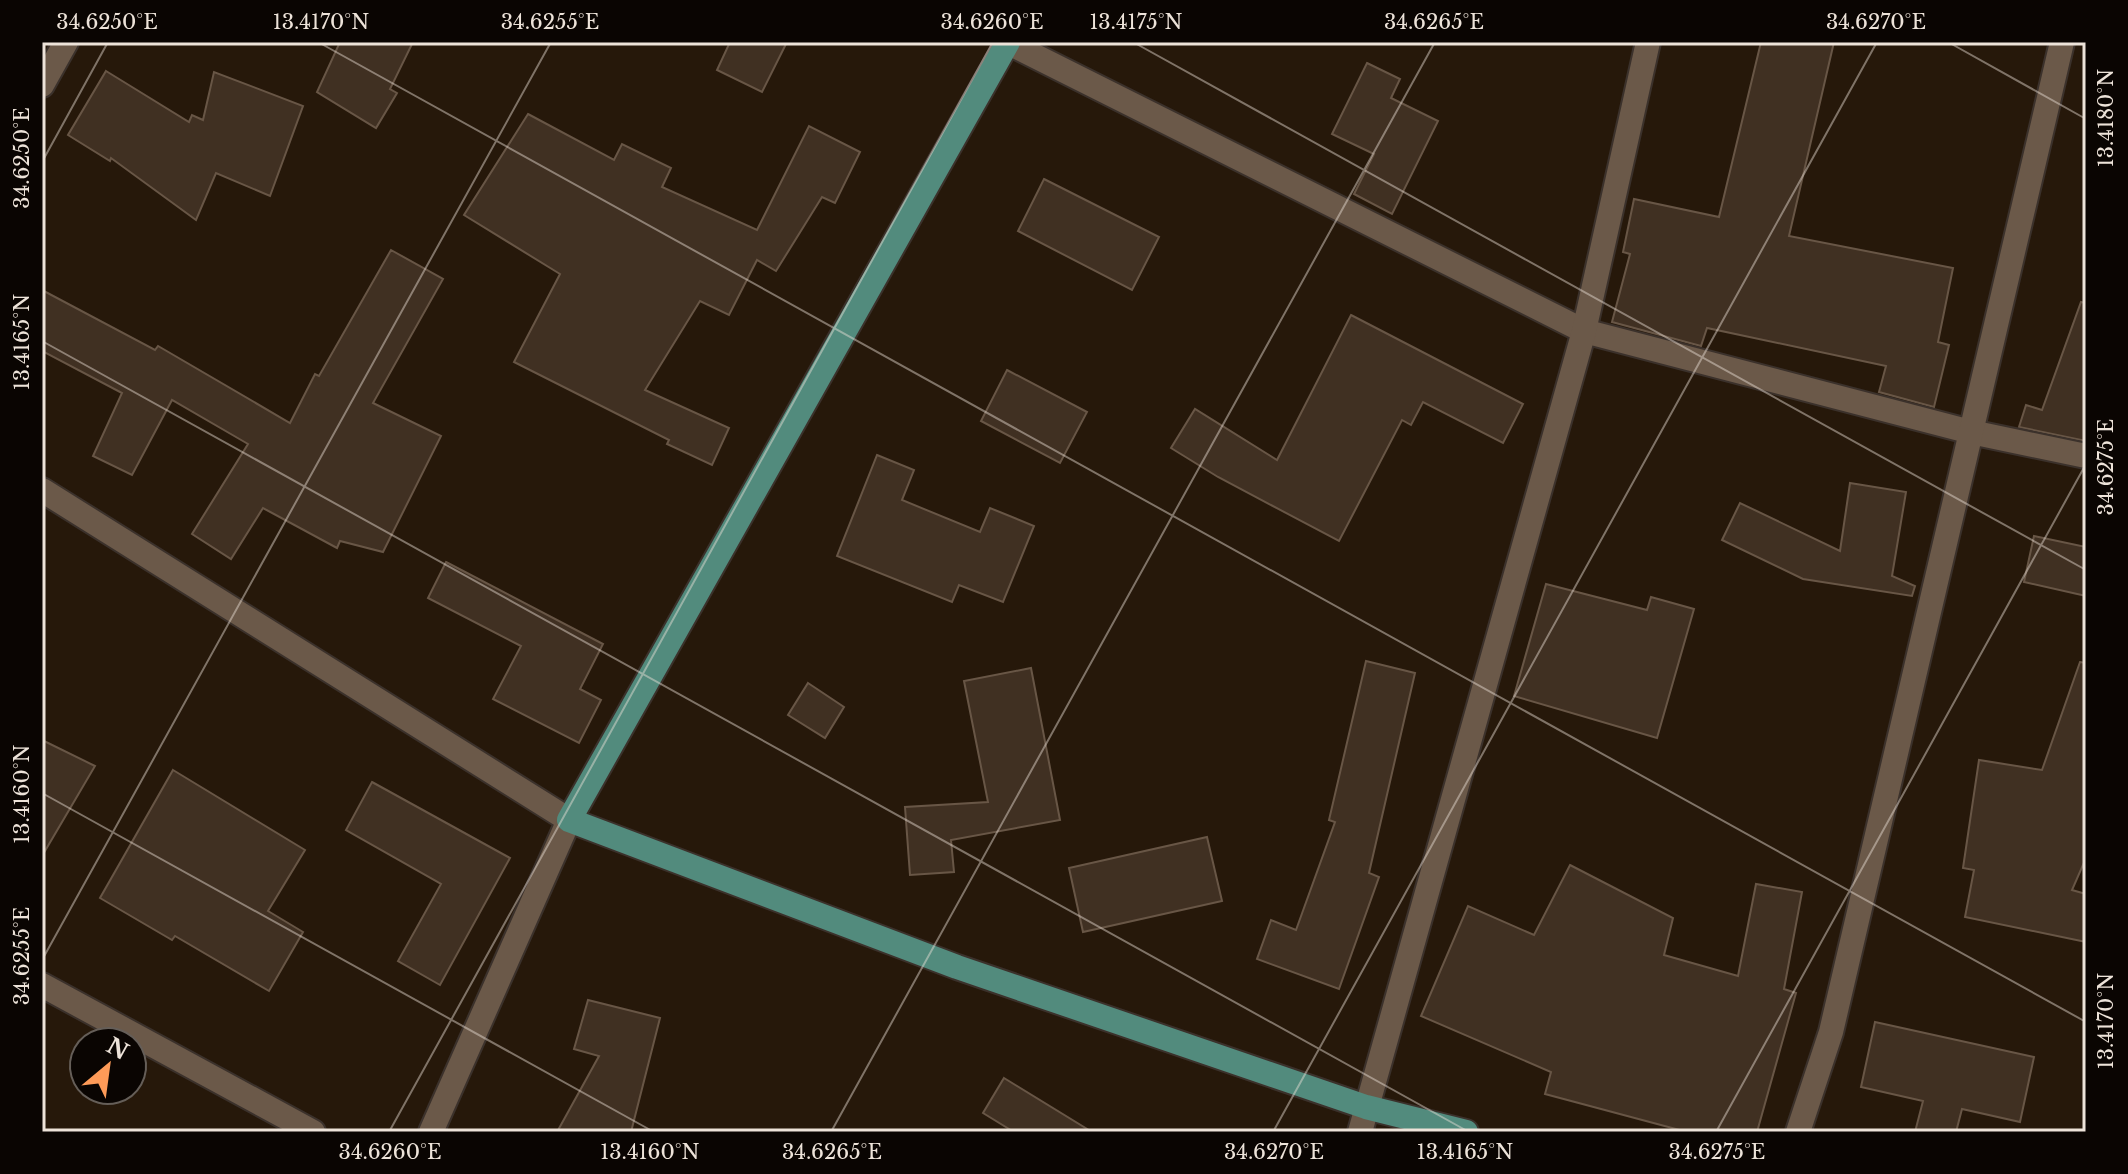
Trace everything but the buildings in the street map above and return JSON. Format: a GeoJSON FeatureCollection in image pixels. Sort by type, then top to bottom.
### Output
{"type":"FeatureCollection","features":[{"type":"Feature","properties":{"kind":"main road"},"geometry":{"type":"LineString","coordinates":[[1008,42],[569,820],[957,967],[1366,1107],[1466,1132]]}},
{"type":"Feature","properties":{"kind":"street"},"geometry":{"type":"LineString","coordinates":[[42,85],[66,42]]}},
{"type":"Feature","properties":{"kind":"street"},"geometry":{"type":"LineString","coordinates":[[1008,42],[1584,331],[1971,432],[2086,456]]}},
{"type":"Feature","properties":{"kind":"street"},"geometry":{"type":"LineString","coordinates":[[1360,1132],[1584,331],[1648,42]]}},
{"type":"Feature","properties":{"kind":"street"},"geometry":{"type":"LineString","coordinates":[[1798,1132],[1831,1032],[2062,42]]}},
{"type":"Feature","properties":{"kind":"street"},"geometry":{"type":"LineString","coordinates":[[42,490],[569,820],[431,1132]]}},
{"type":"Feature","properties":{"kind":"street"},"geometry":{"type":"LineString","coordinates":[[42,985],[313,1132]]}}]}
